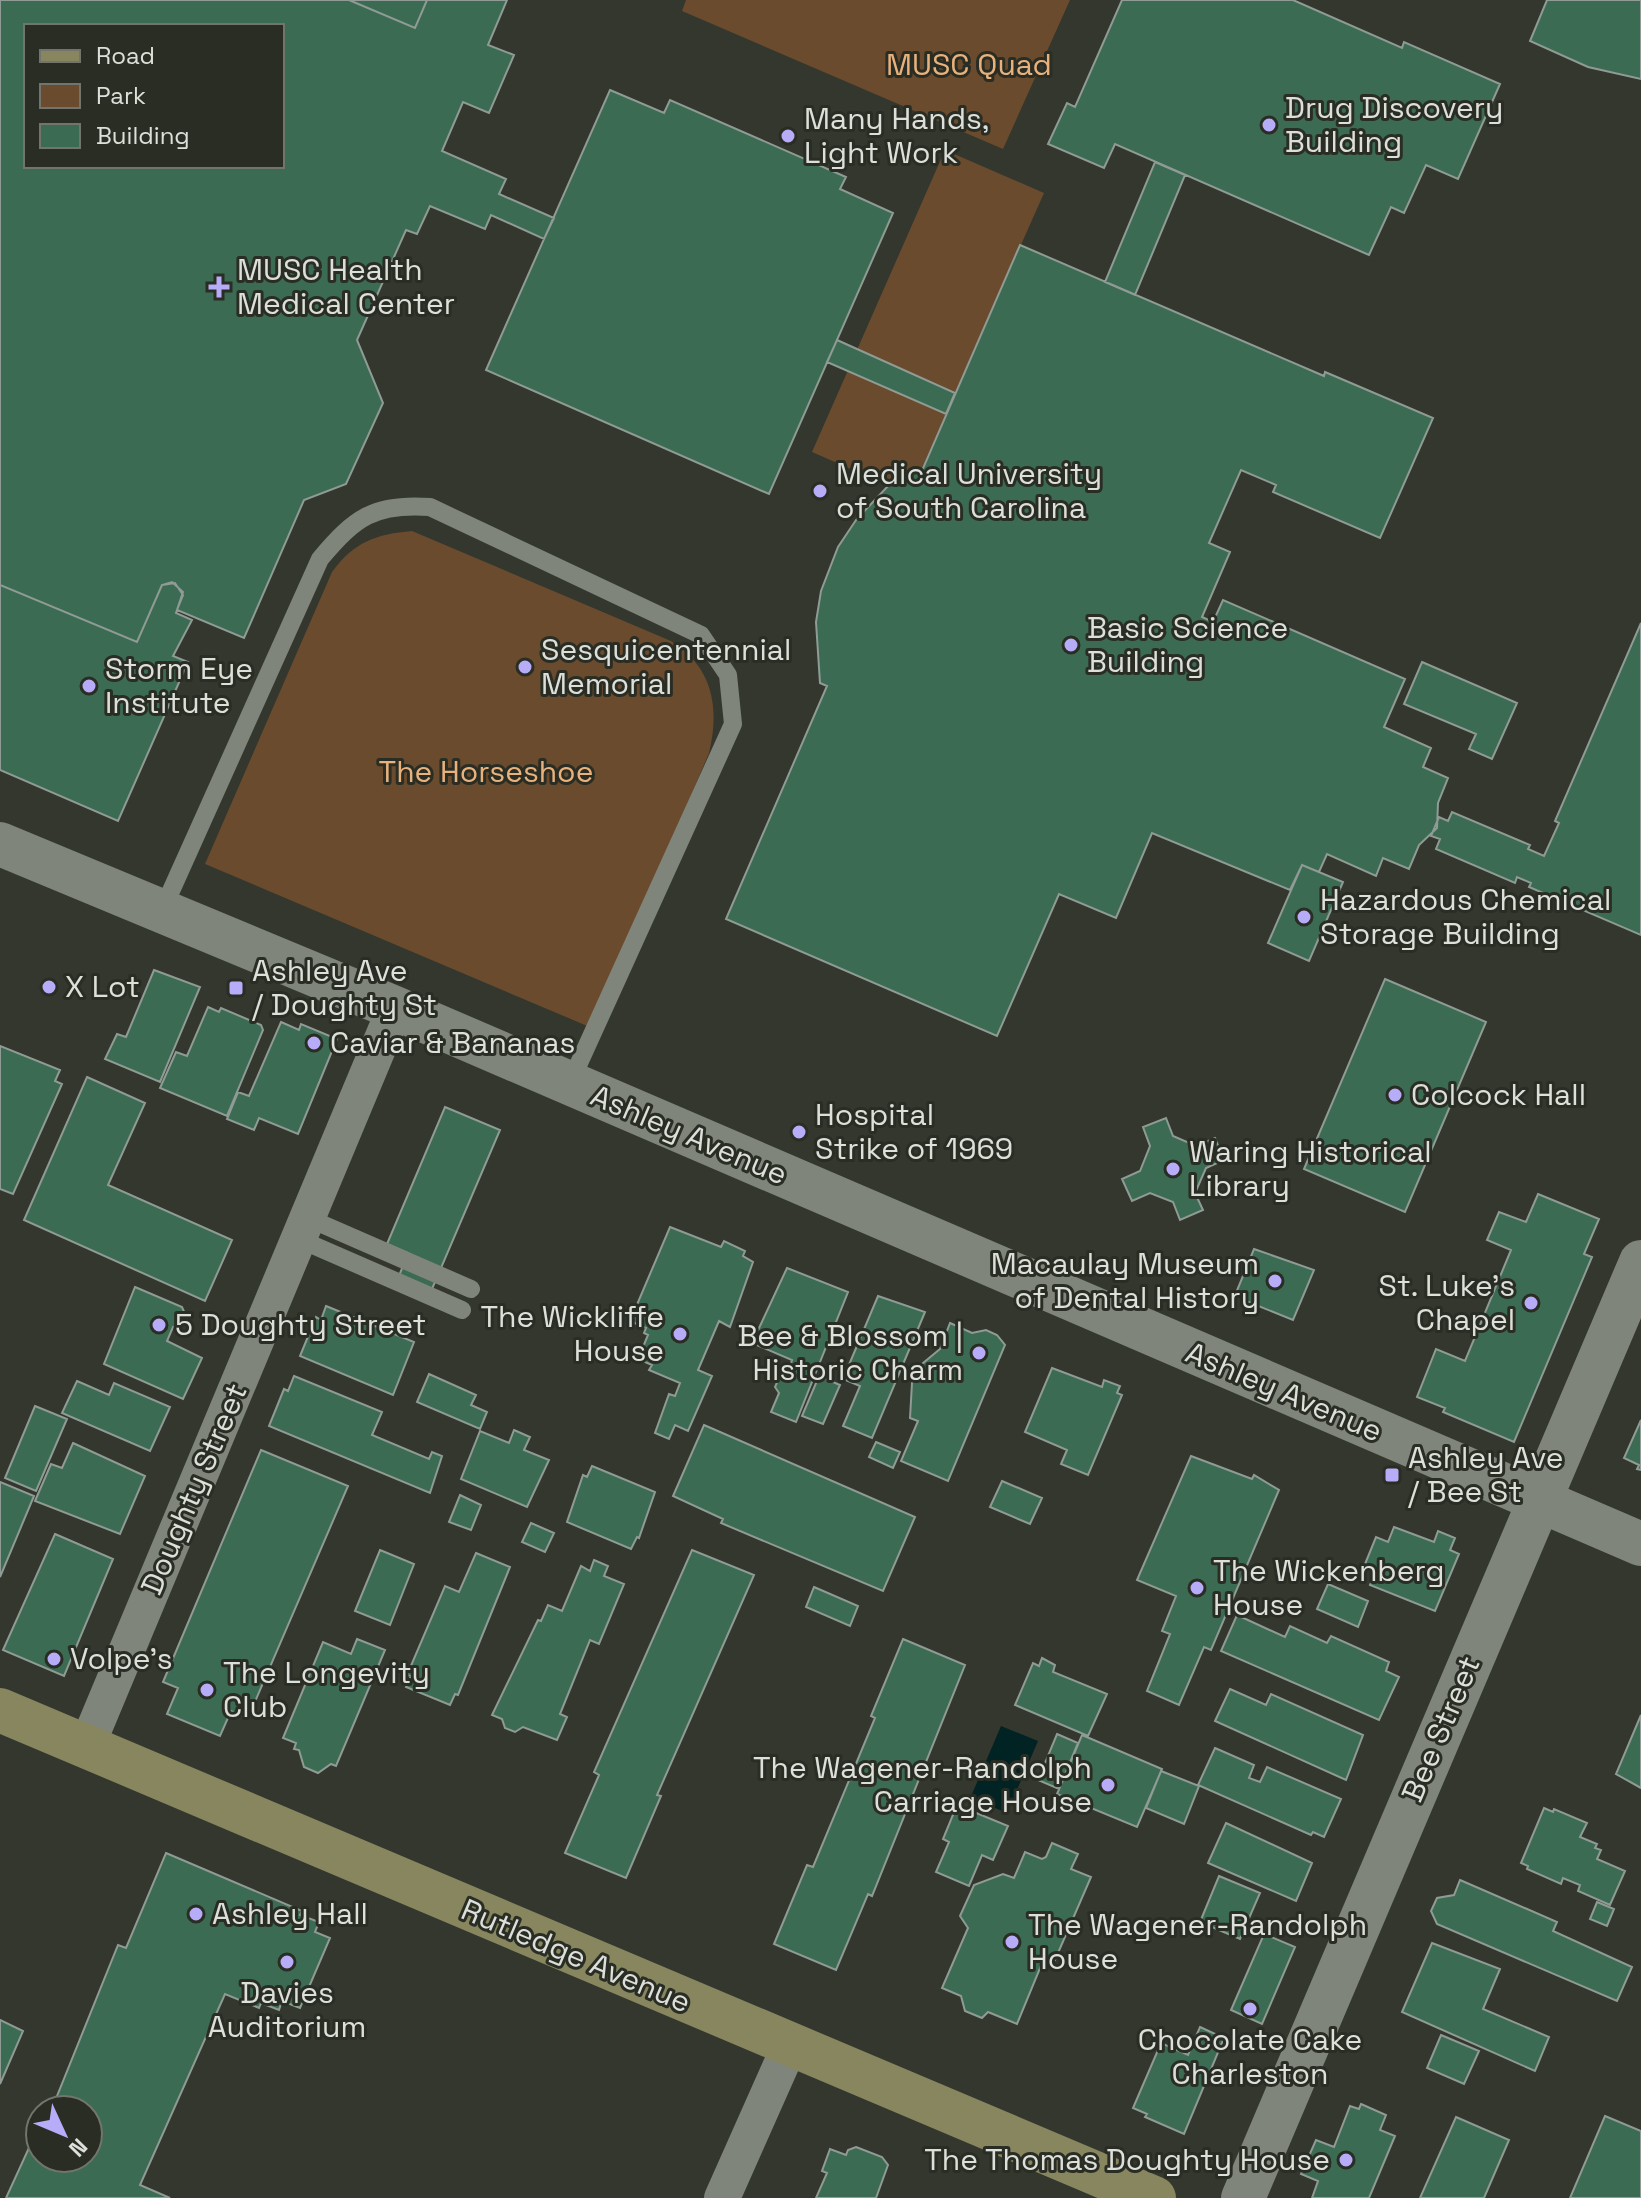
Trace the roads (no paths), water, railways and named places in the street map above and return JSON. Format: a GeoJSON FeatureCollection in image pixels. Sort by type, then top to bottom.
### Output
{"type":"FeatureCollection","features":[{"type":"Feature","properties":{"kind":"main road","name":"Rutledge Avenue"},"geometry":{"type":"LineString","coordinates":[[0,1710],[1154,2198]]}},
{"type":"Feature","properties":{"kind":"street","name":"Ashley Avenue"},"geometry":{"type":"LineString","coordinates":[[0,844],[395,1008],[1641,1544]]}},
{"type":"Feature","properties":{"kind":"street","name":"Doughty Street"},"geometry":{"type":"LineString","coordinates":[[86,1748],[395,1008]]}},
{"type":"Feature","properties":{"kind":"street","name":"Bee Street"},"geometry":{"type":"LineString","coordinates":[[1243,2198],[1641,1262]]}},
{"type":"Feature","properties":{"kind":"street"},"geometry":{"type":"LineString","coordinates":[[722,2198],[790,2045]]}},
{"type":"Feature","properties":{"kind":"lane"},"geometry":{"type":"LineString","coordinates":[[162,911],[320,559],[343,532],[363,516],[399,505],[430,507],[701,635],[728,675],[733,724],[570,1083]]}},
{"type":"Feature","properties":{"kind":"lane"},"geometry":{"type":"LineString","coordinates":[[303,1228],[471,1289]]}},
{"type":"Feature","properties":{"kind":"lane"},"geometry":{"type":"LineString","coordinates":[[303,1228],[462,1310]]}},
{"type":"Feature","properties":{"kind":"water"},"geometry":{"type":"Polygon","coordinates":[[[1001,1726],[1038,1741],[1007,1813],[976,1800],[972,1794],[1001,1726]]]}},
{"type":"Feature","properties":{"kind":"place","name":"Drug Discovery Building"},"geometry":{"type":"Point","coordinates":[1269,125]}},
{"type":"Feature","properties":{"kind":"place","name":"Many Hands, Light Work"},"geometry":{"type":"Point","coordinates":[788,136]}},
{"type":"Feature","properties":{"kind":"place","name":"MUSC Health Medical Center"},"geometry":{"type":"Point","coordinates":[219,287]}},
{"type":"Feature","properties":{"kind":"place","name":"Medical University of South Carolina"},"geometry":{"type":"Point","coordinates":[820,491]}},
{"type":"Feature","properties":{"kind":"place","name":"Basic Science Building"},"geometry":{"type":"Point","coordinates":[1071,645]}},
{"type":"Feature","properties":{"kind":"place","name":"Sesquicentennial Memorial"},"geometry":{"type":"Point","coordinates":[525,667]}},
{"type":"Feature","properties":{"kind":"place","name":"Storm Eye Institute"},"geometry":{"type":"Point","coordinates":[89,686]}},
{"type":"Feature","properties":{"kind":"place","name":"Hazardous Chemical Storage Building"},"geometry":{"type":"Point","coordinates":[1304,917]}},
{"type":"Feature","properties":{"kind":"place","name":"X Lot"},"geometry":{"type":"Point","coordinates":[49,987]}},
{"type":"Feature","properties":{"kind":"place","name":"Ashley Ave / Doughty St"},"geometry":{"type":"Point","coordinates":[236,988]}},
{"type":"Feature","properties":{"kind":"place","name":"Caviar & Bananas"},"geometry":{"type":"Point","coordinates":[314,1043]}},
{"type":"Feature","properties":{"kind":"place","name":"Colcock Hall"},"geometry":{"type":"Point","coordinates":[1395,1095]}},
{"type":"Feature","properties":{"kind":"place","name":"Hospital Strike of 1969"},"geometry":{"type":"Point","coordinates":[799,1132]}},
{"type":"Feature","properties":{"kind":"place","name":"Waring Historical Library"},"geometry":{"type":"Point","coordinates":[1173,1169]}},
{"type":"Feature","properties":{"kind":"place","name":"Macaulay Museum of Dental History"},"geometry":{"type":"Point","coordinates":[1275,1281]}},
{"type":"Feature","properties":{"kind":"place","name":"St. Luke's Chapel"},"geometry":{"type":"Point","coordinates":[1531,1303]}},
{"type":"Feature","properties":{"kind":"place","name":"5 Doughty Street"},"geometry":{"type":"Point","coordinates":[159,1325]}},
{"type":"Feature","properties":{"kind":"place","name":"The Wickliffe House"},"geometry":{"type":"Point","coordinates":[680,1334]}},
{"type":"Feature","properties":{"kind":"place","name":"Bee & Blossom | Historic Charm"},"geometry":{"type":"Point","coordinates":[979,1353]}},
{"type":"Feature","properties":{"kind":"place","name":"Ashley Ave / Bee St"},"geometry":{"type":"Point","coordinates":[1392,1475]}},
{"type":"Feature","properties":{"kind":"place","name":"The Wickenberg House"},"geometry":{"type":"Point","coordinates":[1197,1588]}},
{"type":"Feature","properties":{"kind":"place","name":"Volpe's"},"geometry":{"type":"Point","coordinates":[54,1659]}},
{"type":"Feature","properties":{"kind":"place","name":"The Longevity Club"},"geometry":{"type":"Point","coordinates":[207,1690]}},
{"type":"Feature","properties":{"kind":"place","name":"The Wagener-Randolph Carriage House"},"geometry":{"type":"Point","coordinates":[1108,1785]}},
{"type":"Feature","properties":{"kind":"place","name":"Ashley Hall"},"geometry":{"type":"Point","coordinates":[196,1914]}},
{"type":"Feature","properties":{"kind":"place","name":"The Wagener-Randolph House"},"geometry":{"type":"Point","coordinates":[1012,1942]}},
{"type":"Feature","properties":{"kind":"place","name":"Davies Auditorium"},"geometry":{"type":"Point","coordinates":[287,1962]}},
{"type":"Feature","properties":{"kind":"place","name":"Chocolate Cake Charleston"},"geometry":{"type":"Point","coordinates":[1250,2009]}},
{"type":"Feature","properties":{"kind":"place","name":"The Thomas Doughty House"},"geometry":{"type":"Point","coordinates":[1346,2160]}},
{"type":"Feature","properties":{"kind":"park label","name":"MUSC Quad"},"geometry":{"type":"Point","coordinates":[969,65]}},
{"type":"Feature","properties":{"kind":"park label","name":"The Horseshoe"},"geometry":{"type":"Point","coordinates":[486,772]}}]}
